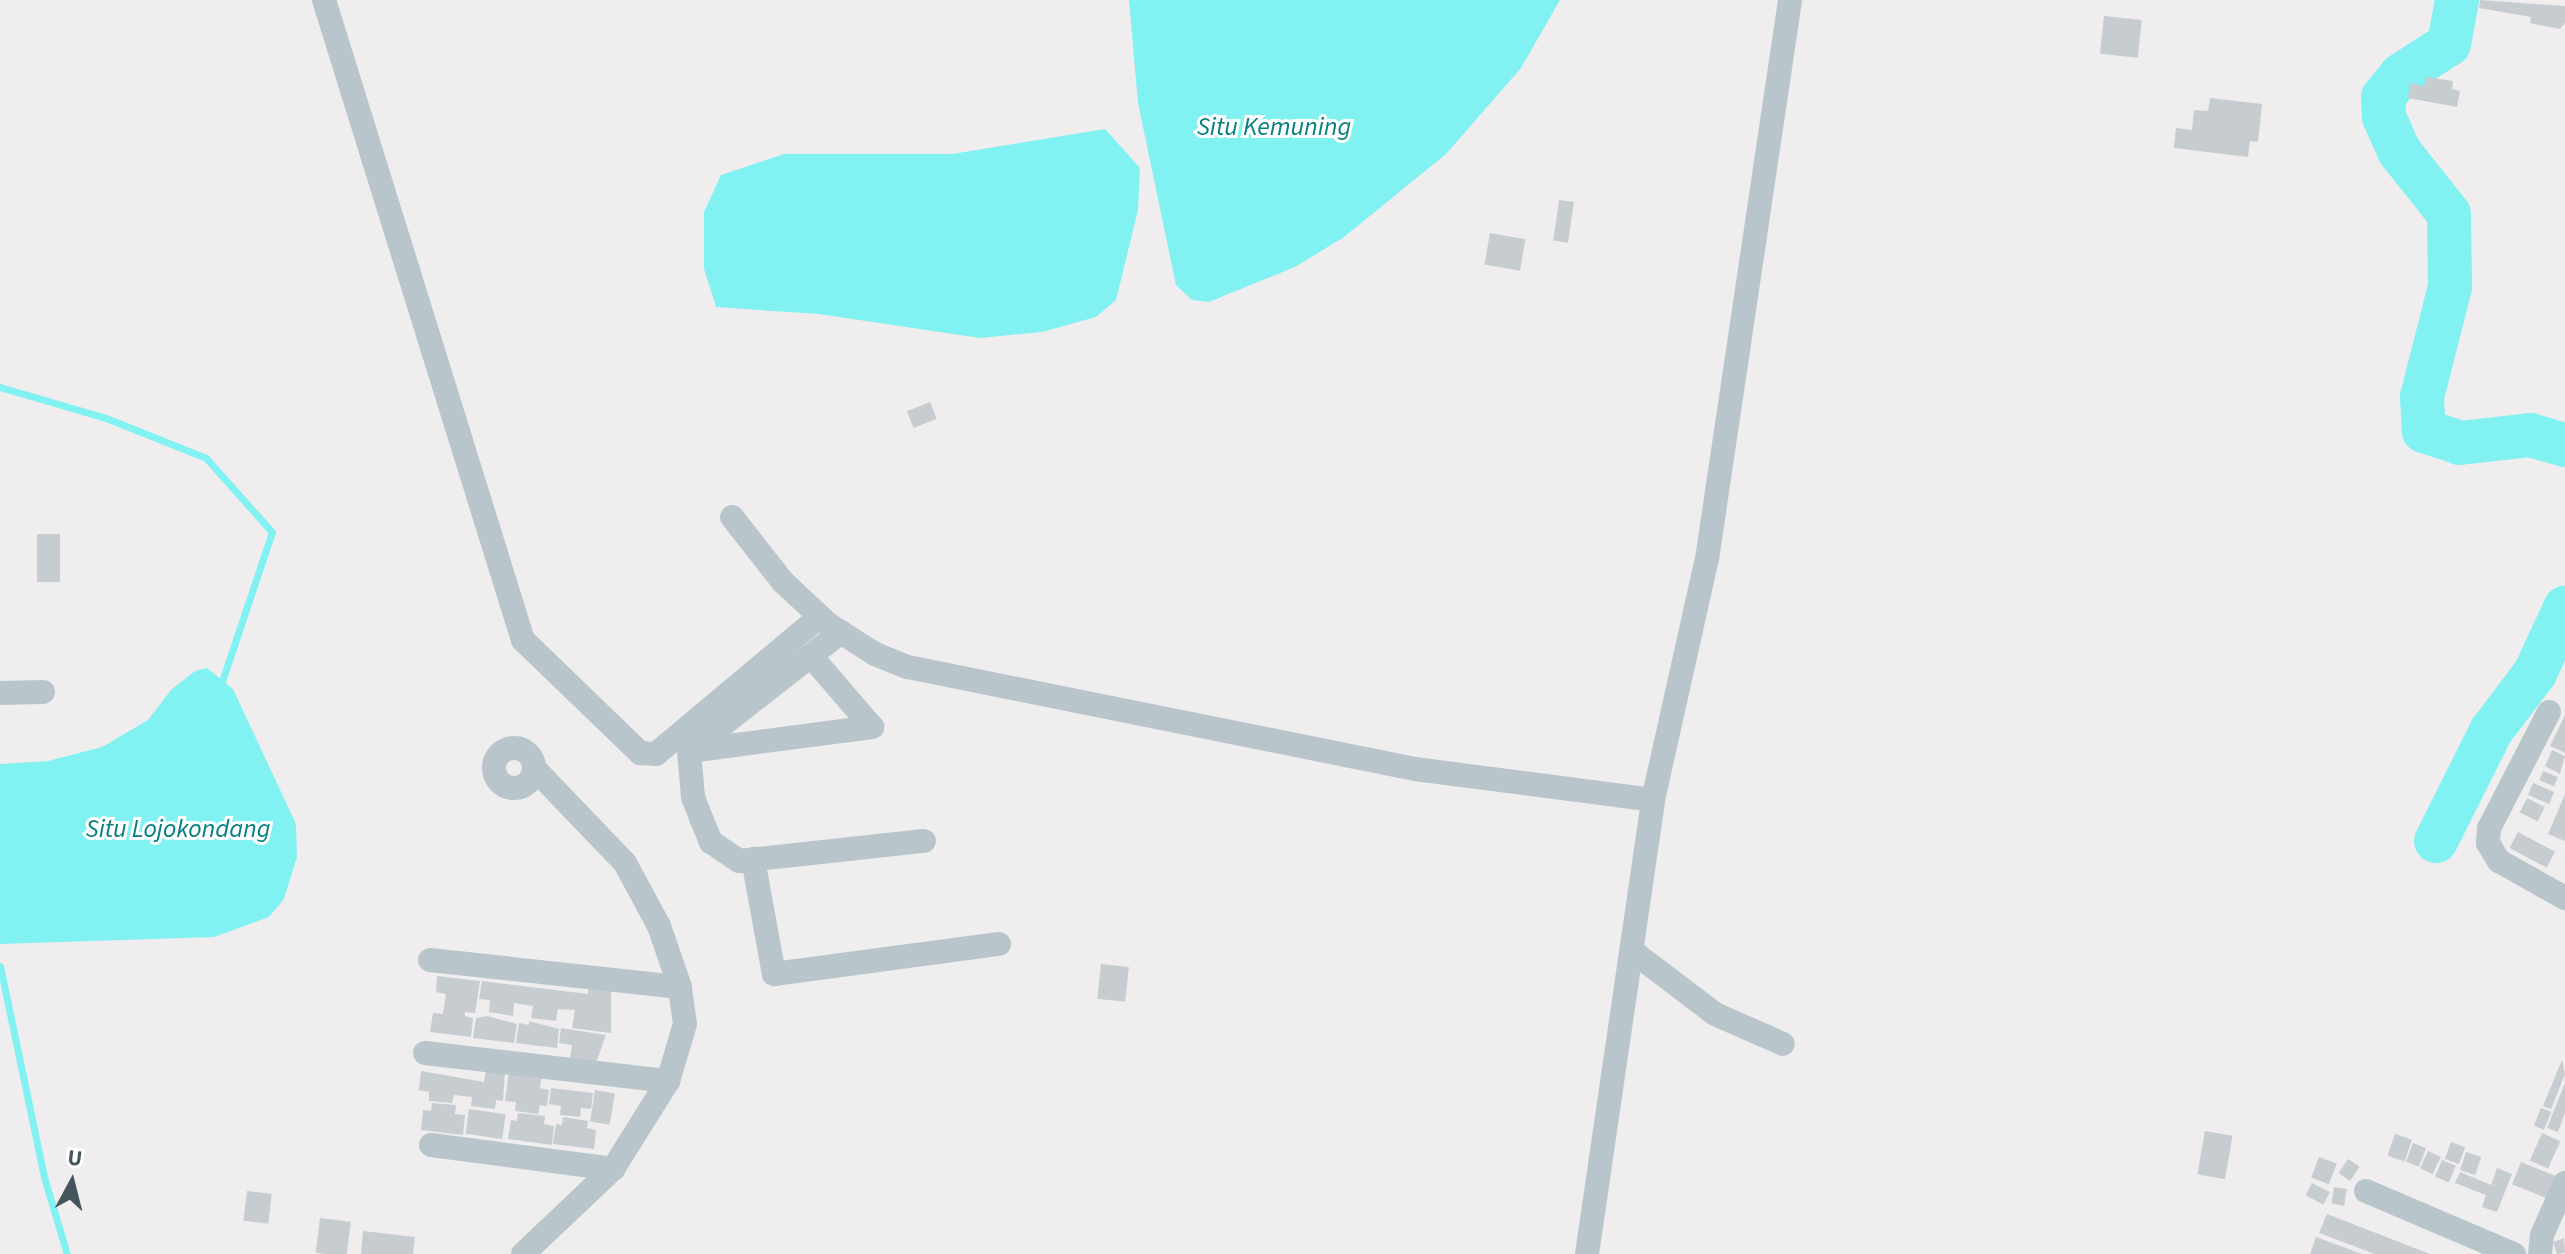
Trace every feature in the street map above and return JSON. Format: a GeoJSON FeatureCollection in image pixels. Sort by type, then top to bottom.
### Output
{"type":"FeatureCollection","features":[{"type":"Feature","properties":{"kind":"street"},"geometry":{"type":"LineString","coordinates":[[324,0],[523,640],[640,753],[656,754],[819,617]]}},
{"type":"Feature","properties":{"kind":"street"},"geometry":{"type":"LineString","coordinates":[[1587,1254],[1653,800],[1707,559],[1790,0]]}},
{"type":"Feature","properties":{"kind":"street"},"geometry":{"type":"LineString","coordinates":[[732,517],[771,568],[819,617],[908,667],[1415,769],[1653,800]]}},
{"type":"Feature","properties":{"kind":"street"},"geometry":{"type":"LineString","coordinates":[[689,751],[841,632]]}},
{"type":"Feature","properties":{"kind":"street"},"geometry":{"type":"LineString","coordinates":[[689,751],[872,727],[811,656]]}},
{"type":"Feature","properties":{"kind":"street"},"geometry":{"type":"LineString","coordinates":[[0,693],[43,692]]}},
{"type":"Feature","properties":{"kind":"street"},"geometry":{"type":"LineString","coordinates":[[2549,712],[2489,828],[2488,843],[2499,861],[2565,898]]}},
{"type":"Feature","properties":{"kind":"street"},"geometry":{"type":"LineString","coordinates":[[689,751],[693,797],[711,842],[739,861],[924,841]]}},
{"type":"Feature","properties":{"kind":"street"},"geometry":{"type":"LineString","coordinates":[[523,1254],[613,1169],[668,1081],[684,1038],[680,987],[659,926],[625,863],[535,769]]}},
{"type":"Feature","properties":{"kind":"street"},"geometry":{"type":"LineString","coordinates":[[753,859],[774,974],[999,944]]}},
{"type":"Feature","properties":{"kind":"street"},"geometry":{"type":"LineString","coordinates":[[1632,951],[1715,1014],[1783,1044]]}},
{"type":"Feature","properties":{"kind":"street"},"geometry":{"type":"LineString","coordinates":[[430,960],[680,987]]}},
{"type":"Feature","properties":{"kind":"street"},"geometry":{"type":"LineString","coordinates":[[425,1053],[668,1081]]}},
{"type":"Feature","properties":{"kind":"street"},"geometry":{"type":"LineString","coordinates":[[431,1145],[613,1169]]}},
{"type":"Feature","properties":{"kind":"street"},"geometry":{"type":"LineString","coordinates":[[2540,1254],[2542,1235],[2565,1183]]}},
{"type":"Feature","properties":{"kind":"street"},"geometry":{"type":"LineString","coordinates":[[2366,1191],[2514,1254]]}},
{"type":"Feature","properties":{"kind":"water","name":"Situ Kemuning"},"geometry":{"type":"Polygon","coordinates":[[[1129,0],[1560,0],[1521,68],[1446,154],[1344,237],[1295,267],[1209,302],[1192,300],[1176,285],[1138,103],[1129,0]]]}},
{"type":"Feature","properties":{"kind":"water"},"geometry":{"type":"Polygon","coordinates":[[[1105,129],[1140,168],[1138,210],[1116,300],[1096,317],[1042,332],[980,338],[819,314],[716,307],[704,269],[704,212],[721,175],[784,154],[952,154],[1105,129]]]}},
{"type":"Feature","properties":{"kind":"water","name":"Situ Lojokondang"},"geometry":{"type":"Polygon","coordinates":[[[207,668],[233,689],[296,824],[297,857],[284,899],[269,917],[214,937],[0,944],[0,764],[48,761],[102,747],[148,720],[171,690],[195,671],[207,668]]]}},
{"type":"Feature","properties":{"kind":"building"},"geometry":{"type":"Polygon","coordinates":[[[2480,0],[2565,6],[2565,23],[2560,29],[2530,23],[2531,17],[2479,8],[2480,0]]]}},
{"type":"Feature","properties":{"kind":"building"},"geometry":{"type":"Polygon","coordinates":[[[2104,16],[2142,20],[2138,58],[2100,54],[2104,16]]]}},
{"type":"Feature","properties":{"kind":"building"},"geometry":{"type":"Polygon","coordinates":[[[2426,77],[2453,81],[2452,89],[2460,91],[2457,107],[2408,98],[2410,83],[2424,86],[2426,77]]]}},
{"type":"Feature","properties":{"kind":"building"},"geometry":{"type":"Polygon","coordinates":[[[2210,98],[2262,104],[2258,142],[2250,141],[2248,157],[2174,148],[2176,128],[2192,130],[2194,110],[2208,111],[2210,98]]]}},
{"type":"Feature","properties":{"kind":"building"},"geometry":{"type":"Polygon","coordinates":[[[1559,200],[1574,202],[1568,243],[1553,241],[1559,200]]]}},
{"type":"Feature","properties":{"kind":"building"},"geometry":{"type":"Polygon","coordinates":[[[1490,233],[1525,239],[1520,271],[1484,265],[1490,233]]]}},
{"type":"Feature","properties":{"kind":"building"},"geometry":{"type":"Polygon","coordinates":[[[930,402],[937,419],[914,428],[907,411],[930,402]]]}},
{"type":"Feature","properties":{"kind":"building"},"geometry":{"type":"Polygon","coordinates":[[[37,534],[60,534],[60,582],[37,582],[37,534]]]}},
{"type":"Feature","properties":{"kind":"building"},"geometry":{"type":"Polygon","coordinates":[[[2565,715],[2565,753],[2550,746],[2565,715]]]}},
{"type":"Feature","properties":{"kind":"building"},"geometry":{"type":"Polygon","coordinates":[[[2552,750],[2565,756],[2560,774],[2545,766],[2552,750]]]}},
{"type":"Feature","properties":{"kind":"building"},"geometry":{"type":"Polygon","coordinates":[[[2543,771],[2558,777],[2554,786],[2539,780],[2543,771]]]}},
{"type":"Feature","properties":{"kind":"building"},"geometry":{"type":"Polygon","coordinates":[[[2533,783],[2554,792],[2549,804],[2528,795],[2533,783]]]}},
{"type":"Feature","properties":{"kind":"building"},"geometry":{"type":"Polygon","coordinates":[[[2565,794],[2565,841],[2548,834],[2565,794]]]}},
{"type":"Feature","properties":{"kind":"building"},"geometry":{"type":"Polygon","coordinates":[[[2527,798],[2545,807],[2538,821],[2520,812],[2527,798]]]}},
{"type":"Feature","properties":{"kind":"building"},"geometry":{"type":"Polygon","coordinates":[[[2518,832],[2555,852],[2547,868],[2510,848],[2518,832]]]}},
{"type":"Feature","properties":{"kind":"building"},"geometry":{"type":"Polygon","coordinates":[[[1101,964],[1129,967],[1125,1002],[1097,999],[1101,964]]]}},
{"type":"Feature","properties":{"kind":"building"},"geometry":{"type":"Polygon","coordinates":[[[437,976],[480,981],[475,1013],[465,1012],[465,1016],[473,1018],[471,1037],[430,1032],[433,1013],[443,1014],[446,994],[436,992],[437,976]]]}},
{"type":"Feature","properties":{"kind":"building"},"geometry":{"type":"Polygon","coordinates":[[[482,981],[588,994],[589,983],[611,986],[611,1033],[572,1028],[575,1010],[558,1009],[556,1021],[531,1018],[533,1006],[514,1003],[513,1016],[489,1012],[490,1000],[479,999],[482,981]]]}},
{"type":"Feature","properties":{"kind":"building"},"geometry":{"type":"Polygon","coordinates":[[[487,1016],[517,1024],[514,1043],[473,1038],[476,1018],[487,1016]]]}},
{"type":"Feature","properties":{"kind":"building"},"geometry":{"type":"Polygon","coordinates":[[[529,1021],[559,1029],[557,1048],[516,1043],[519,1023],[529,1025],[529,1021]]]}},
{"type":"Feature","properties":{"kind":"building"},"geometry":{"type":"Polygon","coordinates":[[[561,1028],[606,1035],[596,1063],[570,1059],[572,1045],[559,1043],[561,1028]]]}},
{"type":"Feature","properties":{"kind":"building"},"geometry":{"type":"Polygon","coordinates":[[[2562,1060],[2565,1074],[2551,1109],[2543,1106],[2562,1060]]]}},
{"type":"Feature","properties":{"kind":"building"},"geometry":{"type":"Polygon","coordinates":[[[486,1070],[505,1072],[503,1101],[496,1100],[495,1109],[471,1106],[472,1097],[454,1095],[452,1103],[429,1101],[429,1092],[419,1090],[421,1071],[484,1082],[486,1070]]]}},
{"type":"Feature","properties":{"kind":"building"},"geometry":{"type":"Polygon","coordinates":[[[509,1070],[542,1074],[540,1088],[549,1090],[547,1106],[540,1105],[538,1114],[515,1111],[516,1102],[505,1101],[509,1070]]]}},
{"type":"Feature","properties":{"kind":"building"},"geometry":{"type":"Polygon","coordinates":[[[2565,1083],[2565,1113],[2558,1132],[2547,1128],[2565,1083]]]}},
{"type":"Feature","properties":{"kind":"building"},"geometry":{"type":"Polygon","coordinates":[[[551,1088],[593,1093],[591,1109],[581,1108],[580,1117],[560,1115],[561,1106],[549,1104],[551,1088]]]}},
{"type":"Feature","properties":{"kind":"building"},"geometry":{"type":"Polygon","coordinates":[[[595,1090],[615,1093],[610,1125],[590,1122],[595,1090]]]}},
{"type":"Feature","properties":{"kind":"building"},"geometry":{"type":"Polygon","coordinates":[[[432,1103],[456,1105],[455,1114],[465,1115],[463,1135],[421,1130],[423,1110],[431,1111],[432,1103]]]}},
{"type":"Feature","properties":{"kind":"building"},"geometry":{"type":"Polygon","coordinates":[[[2541,1108],[2551,1112],[2544,1130],[2534,1126],[2541,1108]]]}},
{"type":"Feature","properties":{"kind":"building"},"geometry":{"type":"Polygon","coordinates":[[[469,1109],[506,1114],[502,1139],[466,1134],[469,1109]]]}},
{"type":"Feature","properties":{"kind":"building"},"geometry":{"type":"Polygon","coordinates":[[[518,1113],[545,1116],[544,1124],[554,1126],[552,1145],[508,1139],[511,1120],[517,1121],[518,1113]]]}},
{"type":"Feature","properties":{"kind":"building"},"geometry":{"type":"Polygon","coordinates":[[[563,1117],[588,1121],[587,1128],[596,1130],[594,1149],[553,1144],[556,1124],[562,1125],[563,1117]]]}},
{"type":"Feature","properties":{"kind":"building"},"geometry":{"type":"Polygon","coordinates":[[[2205,1131],[2233,1136],[2225,1179],[2197,1174],[2205,1131]]]}},
{"type":"Feature","properties":{"kind":"building"},"geometry":{"type":"Polygon","coordinates":[[[2542,1133],[2560,1141],[2548,1169],[2530,1160],[2542,1133]]]}},
{"type":"Feature","properties":{"kind":"building"},"geometry":{"type":"Polygon","coordinates":[[[2395,1134],[2412,1140],[2405,1162],[2388,1156],[2395,1134]]]}},
{"type":"Feature","properties":{"kind":"building"},"geometry":{"type":"Polygon","coordinates":[[[2451,1142],[2465,1147],[2459,1164],[2445,1159],[2451,1142]]]}},
{"type":"Feature","properties":{"kind":"building"},"geometry":{"type":"Polygon","coordinates":[[[2413,1143],[2426,1148],[2419,1167],[2406,1162],[2413,1143]]]}},
{"type":"Feature","properties":{"kind":"building"},"geometry":{"type":"Polygon","coordinates":[[[2428,1151],[2441,1157],[2433,1174],[2420,1168],[2428,1151]]]}},
{"type":"Feature","properties":{"kind":"building"},"geometry":{"type":"Polygon","coordinates":[[[2466,1152],[2481,1157],[2475,1175],[2460,1170],[2466,1152]]]}},
{"type":"Feature","properties":{"kind":"building"},"geometry":{"type":"Polygon","coordinates":[[[2319,1157],[2337,1164],[2329,1184],[2311,1178],[2319,1157]]]}},
{"type":"Feature","properties":{"kind":"building"},"geometry":{"type":"Polygon","coordinates":[[[2348,1159],[2360,1167],[2350,1181],[2338,1173],[2348,1159]]]}},
{"type":"Feature","properties":{"kind":"building"},"geometry":{"type":"Polygon","coordinates":[[[2442,1160],[2456,1166],[2449,1182],[2435,1177],[2442,1160]]]}},
{"type":"Feature","properties":{"kind":"building"},"geometry":{"type":"Polygon","coordinates":[[[2521,1162],[2560,1178],[2551,1200],[2512,1184],[2521,1162]]]}},
{"type":"Feature","properties":{"kind":"building"},"geometry":{"type":"Polygon","coordinates":[[[2497,1168],[2512,1174],[2497,1212],[2482,1207],[2486,1195],[2455,1183],[2460,1172],[2491,1185],[2497,1168]]]}},
{"type":"Feature","properties":{"kind":"building"},"geometry":{"type":"Polygon","coordinates":[[[2312,1183],[2330,1192],[2323,1205],[2306,1195],[2312,1183]]]}},
{"type":"Feature","properties":{"kind":"building"},"geometry":{"type":"Polygon","coordinates":[[[2334,1187],[2347,1189],[2344,1206],[2331,1204],[2334,1187]]]}},
{"type":"Feature","properties":{"kind":"building"},"geometry":{"type":"Polygon","coordinates":[[[247,1191],[272,1194],[268,1224],[243,1221],[247,1191]]]}},
{"type":"Feature","properties":{"kind":"building"},"geometry":{"type":"Polygon","coordinates":[[[2327,1214],[2430,1254],[2375,1254],[2319,1233],[2327,1214]]]}},
{"type":"Feature","properties":{"kind":"building"},"geometry":{"type":"Polygon","coordinates":[[[320,1218],[351,1222],[347,1254],[316,1253],[320,1218]]]}},
{"type":"Feature","properties":{"kind":"building"},"geometry":{"type":"Polygon","coordinates":[[[363,1231],[415,1237],[413,1254],[361,1254],[363,1231]]]}},
{"type":"Feature","properties":{"kind":"building"},"geometry":{"type":"Polygon","coordinates":[[[2316,1237],[2362,1254],[2310,1254],[2316,1237]]]}},
{"type":"Feature","properties":{"kind":"building"},"geometry":{"type":"Polygon","coordinates":[[[2564,1238],[2565,1253],[2557,1254],[2553,1242],[2564,1238]]]}},
{"type":"Feature","properties":{"kind":"waterway"},"geometry":{"type":"LineString","coordinates":[[2457,0],[2449,44],[2401,75],[2383,97],[2384,117],[2399,151],[2449,214],[2450,287],[2422,397],[2424,431],[2460,443],[2530,435],[2565,445]]}},
{"type":"Feature","properties":{"kind":"waterway"},"geometry":{"type":"LineString","coordinates":[[0,387],[106,418],[206,458],[272,532],[221,684]]}},
{"type":"Feature","properties":{"kind":"waterway"},"geometry":{"type":"LineString","coordinates":[[2436,841],[2491,731],[2535,673],[2565,608]]}},
{"type":"Feature","properties":{"kind":"waterway"},"geometry":{"type":"LineString","coordinates":[[0,966],[44,1177],[67,1254]]}}]}
